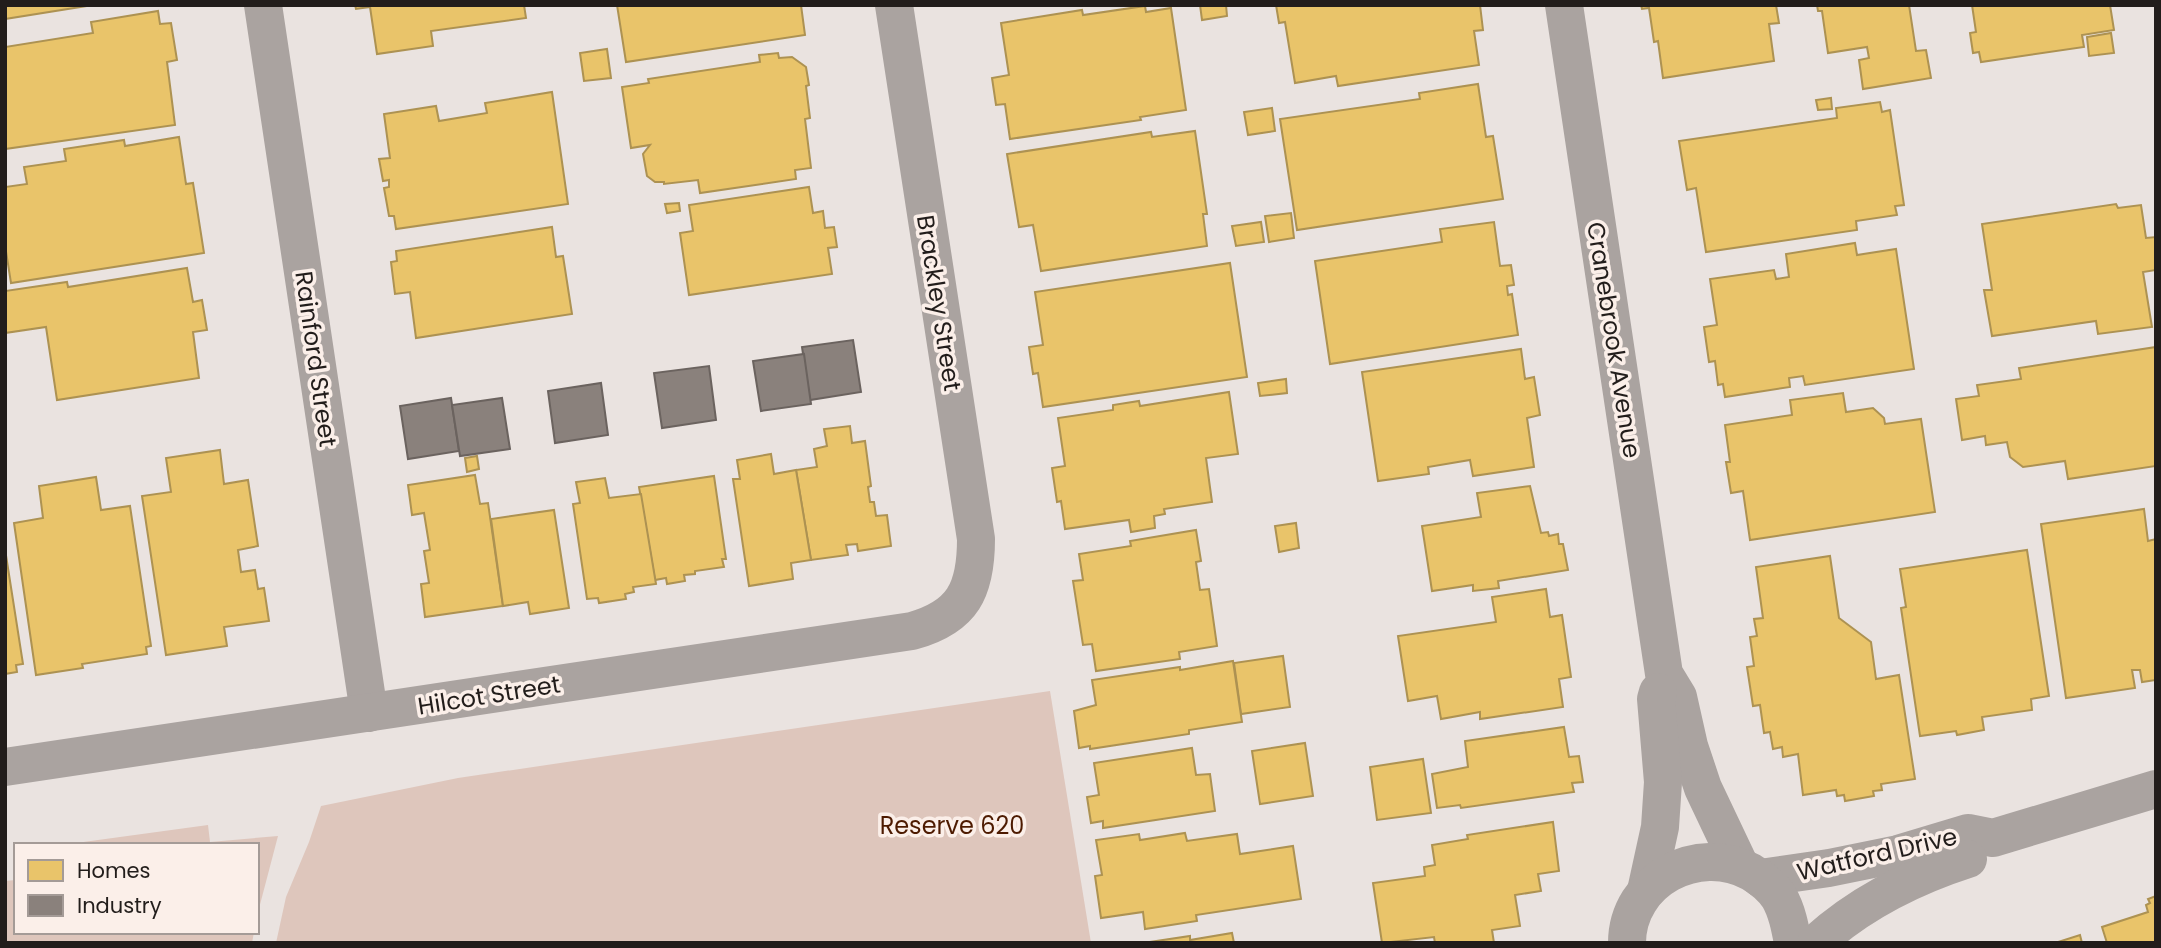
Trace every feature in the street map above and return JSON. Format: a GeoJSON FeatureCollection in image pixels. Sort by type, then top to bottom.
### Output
{"type":"FeatureCollection","features":[{"type":"Feature","properties":{"kind":"street","name":"Rainford Street"},"geometry":{"type":"LineString","coordinates":[[263,5],[369,713]]}},
{"type":"Feature","properties":{"kind":"street","name":"Brackley Street"},"geometry":{"type":"LineString","coordinates":[[894,5],[976,539],[972,581],[964,600]]}},
{"type":"Feature","properties":{"kind":"street","name":"Cranebrook Avenue"},"geometry":{"type":"LineString","coordinates":[[1564,5],[1664,674],[1678,697],[1689,746],[1703,788],[1750,872],[1778,895],[1788,918],[1793,943]]}},
{"type":"Feature","properties":{"kind":"street","name":"Hilcot Street"},"geometry":{"type":"LineString","coordinates":[[5,767],[912,631],[933,625],[952,614],[964,600]]}},
{"type":"Feature","properties":{"kind":"street","name":"Cranebrook Avenue"},"geometry":{"type":"LineString","coordinates":[[1635,915],[1660,827],[1663,782],[1656,699],[1664,674]]}},
{"type":"Feature","properties":{"kind":"street","name":"Watford Drive"},"geometry":{"type":"LineString","coordinates":[[1635,915],[1665,874],[1689,863],[1715,861],[1750,872],[1829,868],[1884,857],[1968,833],[1993,838],[2156,789]]}},
{"type":"Feature","properties":{"kind":"street","name":"Watford Drive"},"geometry":{"type":"LineString","coordinates":[[1816,943],[1881,895],[1927,872],[1980,854],[1993,838]]}},
{"type":"Feature","properties":{"kind":"street"},"geometry":{"type":"LineString","coordinates":[[1600,943],[1635,915]]}},
{"type":"Feature","properties":{"kind":"green space","name":"Reserve 620"},"geometry":{"type":"Polygon","coordinates":[[[1050,691],[1091,943],[276,943],[286,897],[321,806],[458,778],[1050,691]]]}},
{"type":"Feature","properties":{"kind":"green space"},"geometry":{"type":"Polygon","coordinates":[[[208,825],[210,842],[278,836],[259,908],[259,843],[76,843],[208,825]]]}},
{"type":"Feature","properties":{"kind":"green space"},"geometry":{"type":"Polygon","coordinates":[[[14,880],[14,934],[254,934],[252,943],[5,943],[5,881],[14,880]]]}},
{"type":"Feature","properties":{"kind":"building: Homes"},"geometry":{"type":"Polygon","coordinates":[[[5,5],[93,5],[5,19],[5,5]]]}},
{"type":"Feature","properties":{"kind":"building: Homes"},"geometry":{"type":"Polygon","coordinates":[[[355,5],[524,5],[526,18],[431,31],[433,46],[377,54],[370,7],[356,9],[355,5]]]}},
{"type":"Feature","properties":{"kind":"building: Homes"},"geometry":{"type":"Polygon","coordinates":[[[617,5],[801,5],[805,35],[626,62],[617,5]]]}},
{"type":"Feature","properties":{"kind":"building: Homes"},"geometry":{"type":"Polygon","coordinates":[[[1200,5],[1226,5],[1227,16],[1202,20],[1200,5]]]}},
{"type":"Feature","properties":{"kind":"building: Homes"},"geometry":{"type":"Polygon","coordinates":[[[1276,5],[1480,5],[1483,30],[1474,31],[1479,65],[1338,86],[1336,76],[1295,83],[1285,22],[1279,23],[1276,5]]]}},
{"type":"Feature","properties":{"kind":"building: Homes"},"geometry":{"type":"Polygon","coordinates":[[[1641,5],[1776,5],[1779,23],[1769,24],[1774,61],[1663,78],[1658,41],[1654,42],[1649,8],[1642,9],[1641,5]]]}},
{"type":"Feature","properties":{"kind":"building: Homes"},"geometry":{"type":"Polygon","coordinates":[[[1817,5],[1909,5],[1916,51],[1926,50],[1931,78],[1863,89],[1859,60],[1869,58],[1867,47],[1828,53],[1822,11],[1818,11],[1817,5]]]}},
{"type":"Feature","properties":{"kind":"building: Homes"},"geometry":{"type":"Polygon","coordinates":[[[1972,5],[2110,5],[2114,30],[2082,35],[2084,47],[1981,62],[1979,52],[1973,53],[1970,33],[1976,32],[1972,5]]]}},
{"type":"Feature","properties":{"kind":"building: Homes"},"geometry":{"type":"Polygon","coordinates":[[[1145,6],[1146,12],[1171,8],[1186,110],[1140,117],[1141,120],[1010,139],[1005,104],[996,105],[992,78],[1009,75],[1001,23],[1082,10],[1083,15],[1145,6]]]}},
{"type":"Feature","properties":{"kind":"building: Homes"},"geometry":{"type":"Polygon","coordinates":[[[158,11],[160,24],[171,23],[177,60],[167,62],[175,125],[5,149],[5,47],[93,33],[91,22],[158,11]]]}},
{"type":"Feature","properties":{"kind":"building: Homes"},"geometry":{"type":"Polygon","coordinates":[[[2111,33],[2114,53],[2089,56],[2087,37],[2111,33]]]}},
{"type":"Feature","properties":{"kind":"building: Homes"},"geometry":{"type":"Polygon","coordinates":[[[607,49],[611,78],[584,81],[580,53],[607,49]]]}},
{"type":"Feature","properties":{"kind":"building: Homes"},"geometry":{"type":"Polygon","coordinates":[[[778,53],[779,58],[792,57],[806,67],[810,118],[805,119],[811,168],[795,170],[796,179],[700,193],[698,180],[664,184],[647,176],[643,154],[650,145],[631,148],[622,87],[649,83],[648,79],[760,62],[759,55],[778,53]]]}},
{"type":"Feature","properties":{"kind":"building: Homes"},"geometry":{"type":"Polygon","coordinates":[[[1478,84],[1486,137],[1493,136],[1503,199],[1297,230],[1280,119],[1420,99],[1419,93],[1478,84]]]}},
{"type":"Feature","properties":{"kind":"building: Homes"},"geometry":{"type":"Polygon","coordinates":[[[552,92],[568,204],[396,229],[394,216],[389,216],[384,188],[389,187],[389,180],[383,181],[379,159],[390,158],[384,114],[436,106],[439,121],[487,113],[485,103],[552,92]]]}},
{"type":"Feature","properties":{"kind":"building: Homes"},"geometry":{"type":"Polygon","coordinates":[[[1831,98],[1832,109],[1818,110],[1816,100],[1831,98]]]}},
{"type":"Feature","properties":{"kind":"building: Homes"},"geometry":{"type":"Polygon","coordinates":[[[1880,102],[1882,112],[1890,110],[1904,205],[1895,206],[1897,215],[1856,221],[1857,230],[1706,252],[1696,188],[1687,190],[1679,141],[1837,118],[1836,108],[1880,102]]]}},
{"type":"Feature","properties":{"kind":"building: Homes"},"geometry":{"type":"Polygon","coordinates":[[[1272,108],[1275,131],[1248,135],[1244,112],[1272,108]]]}},
{"type":"Feature","properties":{"kind":"building: Homes"},"geometry":{"type":"Polygon","coordinates":[[[1195,131],[1207,214],[1203,214],[1207,246],[1041,271],[1033,225],[1019,227],[1007,154],[1151,132],[1152,137],[1195,131]]]}},
{"type":"Feature","properties":{"kind":"building: Homes"},"geometry":{"type":"Polygon","coordinates":[[[179,137],[186,184],[193,183],[204,253],[11,283],[5,245],[5,187],[27,184],[24,167],[66,161],[64,149],[124,140],[125,146],[179,137]]]}},
{"type":"Feature","properties":{"kind":"building: Homes"},"geometry":{"type":"Polygon","coordinates":[[[809,187],[813,213],[823,211],[825,228],[834,227],[837,247],[828,248],[832,274],[689,295],[680,233],[693,231],[689,205],[809,187]]]}},
{"type":"Feature","properties":{"kind":"building: Homes"},"geometry":{"type":"Polygon","coordinates":[[[679,203],[680,211],[667,213],[665,204],[679,203]]]}},
{"type":"Feature","properties":{"kind":"building: Homes"},"geometry":{"type":"Polygon","coordinates":[[[2116,204],[2118,208],[2141,205],[2146,238],[2156,237],[2156,270],[2143,272],[2152,327],[2098,334],[2096,321],[1992,336],[1984,290],[1992,290],[1982,224],[2116,204]]]}},
{"type":"Feature","properties":{"kind":"building: Homes"},"geometry":{"type":"Polygon","coordinates":[[[1291,213],[1294,238],[1269,242],[1265,216],[1291,213]]]}},
{"type":"Feature","properties":{"kind":"building: Homes"},"geometry":{"type":"Polygon","coordinates":[[[1261,222],[1264,242],[1236,246],[1232,226],[1261,222]]]}},
{"type":"Feature","properties":{"kind":"building: Homes"},"geometry":{"type":"Polygon","coordinates":[[[1494,222],[1500,266],[1511,265],[1514,285],[1507,286],[1508,295],[1512,294],[1518,335],[1330,364],[1315,261],[1442,242],[1440,229],[1494,222]]]}},
{"type":"Feature","properties":{"kind":"building: Homes"},"geometry":{"type":"Polygon","coordinates":[[[552,227],[556,257],[563,256],[572,314],[416,338],[410,292],[395,294],[391,262],[397,261],[396,251],[552,227]]]}},
{"type":"Feature","properties":{"kind":"building: Homes"},"geometry":{"type":"Polygon","coordinates":[[[1855,243],[1857,255],[1896,249],[1914,369],[1805,385],[1803,376],[1789,378],[1790,387],[1725,397],[1723,384],[1718,385],[1715,361],[1709,362],[1704,327],[1717,325],[1710,279],[1774,270],[1776,279],[1789,277],[1786,254],[1855,243]]]}},
{"type":"Feature","properties":{"kind":"building: Homes"},"geometry":{"type":"Polygon","coordinates":[[[1230,263],[1247,377],[1043,407],[1038,373],[1033,374],[1029,347],[1043,345],[1035,292],[1230,263]]]}},
{"type":"Feature","properties":{"kind":"building: Homes"},"geometry":{"type":"Polygon","coordinates":[[[187,268],[193,302],[202,300],[207,330],[193,332],[199,378],[57,400],[46,327],[5,333],[5,291],[67,282],[68,287],[187,268]]]}},
{"type":"Feature","properties":{"kind":"building: Homes"},"geometry":{"type":"Polygon","coordinates":[[[2156,347],[2156,466],[2068,479],[2065,461],[2023,467],[2010,457],[2007,442],[1986,445],[1985,436],[1962,440],[1956,399],[1979,396],[1977,385],[2021,379],[2019,368],[2156,347]]]}},
{"type":"Feature","properties":{"kind":"building: Homes"},"geometry":{"type":"Polygon","coordinates":[[[1521,349],[1525,379],[1534,377],[1540,415],[1527,418],[1534,467],[1473,476],[1470,460],[1428,467],[1429,474],[1378,481],[1362,372],[1521,349]]]}},
{"type":"Feature","properties":{"kind":"building: Homes"},"geometry":{"type":"Polygon","coordinates":[[[1286,379],[1287,393],[1260,396],[1258,383],[1286,379]]]}},
{"type":"Feature","properties":{"kind":"building: Homes"},"geometry":{"type":"Polygon","coordinates":[[[1229,392],[1238,454],[1206,458],[1212,502],[1164,509],[1165,514],[1154,516],[1155,528],[1131,532],[1129,520],[1065,529],[1061,501],[1057,502],[1052,468],[1065,466],[1058,418],[1113,410],[1113,405],[1139,401],[1140,406],[1229,392]]]}},
{"type":"Feature","properties":{"kind":"building: Homes"},"geometry":{"type":"Polygon","coordinates":[[[1843,393],[1846,412],[1873,408],[1884,418],[1885,424],[1921,419],[1935,512],[1750,540],[1743,491],[1731,493],[1726,462],[1730,462],[1725,425],[1792,415],[1790,400],[1843,393]]]}},
{"type":"Feature","properties":{"kind":"building: Homes"},"geometry":{"type":"Polygon","coordinates":[[[850,426],[852,443],[865,441],[871,486],[868,487],[870,502],[874,502],[876,516],[887,515],[891,546],[858,551],[857,544],[846,545],[848,555],[811,560],[796,470],[817,467],[814,449],[827,446],[824,429],[850,426]]]}},
{"type":"Feature","properties":{"kind":"building: Homes"},"geometry":{"type":"Polygon","coordinates":[[[220,450],[224,484],[248,480],[258,546],[238,550],[241,572],[255,570],[258,589],[264,588],[269,621],[224,627],[227,646],[166,655],[142,496],[171,492],[166,458],[220,450]]]}},
{"type":"Feature","properties":{"kind":"building: Homes"},"geometry":{"type":"Polygon","coordinates":[[[771,454],[774,474],[796,470],[811,560],[791,563],[793,579],[749,586],[733,479],[740,479],[737,460],[771,454]]]}},
{"type":"Feature","properties":{"kind":"building: Homes"},"geometry":{"type":"Polygon","coordinates":[[[477,456],[479,469],[467,472],[465,458],[477,456]]]}},
{"type":"Feature","properties":{"kind":"building: Homes"},"geometry":{"type":"Polygon","coordinates":[[[475,475],[480,504],[488,503],[503,606],[425,617],[421,584],[429,583],[424,551],[430,550],[424,513],[412,515],[408,485],[475,475]]]}},
{"type":"Feature","properties":{"kind":"building: Homes"},"geometry":{"type":"Polygon","coordinates":[[[714,476],[726,559],[722,559],[724,567],[695,571],[695,574],[684,575],[685,581],[667,584],[666,578],[655,580],[639,487],[714,476]]]}},
{"type":"Feature","properties":{"kind":"building: Homes"},"geometry":{"type":"Polygon","coordinates":[[[96,477],[101,510],[130,506],[151,646],[146,647],[147,654],[82,664],[83,668],[36,675],[14,523],[43,518],[39,486],[96,477]]]}},
{"type":"Feature","properties":{"kind":"building: Homes"},"geometry":{"type":"Polygon","coordinates":[[[605,478],[609,498],[641,494],[656,584],[633,587],[634,592],[625,594],[626,599],[599,603],[598,598],[587,599],[573,504],[580,503],[576,482],[605,478]]]}},
{"type":"Feature","properties":{"kind":"building: Homes"},"geometry":{"type":"Polygon","coordinates":[[[1530,486],[1541,533],[1548,532],[1549,536],[1558,534],[1559,544],[1563,544],[1568,570],[1498,581],[1499,588],[1473,591],[1473,585],[1432,591],[1422,526],[1481,517],[1477,493],[1530,486]]]}},
{"type":"Feature","properties":{"kind":"building: Homes"},"geometry":{"type":"Polygon","coordinates":[[[2144,509],[2148,541],[2156,539],[2156,680],[2142,682],[2140,670],[2132,670],[2135,688],[2066,698],[2041,524],[2144,509]]]}},
{"type":"Feature","properties":{"kind":"building: Homes"},"geometry":{"type":"Polygon","coordinates":[[[554,510],[569,608],[530,614],[528,602],[503,606],[491,519],[554,510]]]}},
{"type":"Feature","properties":{"kind":"building: Homes"},"geometry":{"type":"Polygon","coordinates":[[[1296,523],[1299,548],[1279,552],[1275,526],[1296,523]]]}},
{"type":"Feature","properties":{"kind":"building: Homes"},"geometry":{"type":"Polygon","coordinates":[[[1196,530],[1201,561],[1196,562],[1200,590],[1209,589],[1217,646],[1179,652],[1180,659],[1096,671],[1092,644],[1083,645],[1073,581],[1083,580],[1079,554],[1131,546],[1130,541],[1196,530]]]}},
{"type":"Feature","properties":{"kind":"building: Homes"},"geometry":{"type":"Polygon","coordinates":[[[5,549],[23,664],[16,665],[17,672],[5,674],[5,549]]]}},
{"type":"Feature","properties":{"kind":"building: Homes"},"geometry":{"type":"Polygon","coordinates":[[[2027,550],[2049,696],[2031,699],[2032,710],[1982,717],[1984,730],[1957,735],[1956,731],[1920,736],[1901,608],[1906,607],[1900,569],[2027,550]]]}},
{"type":"Feature","properties":{"kind":"building: Homes"},"geometry":{"type":"Polygon","coordinates":[[[1830,556],[1839,618],[1871,642],[1876,679],[1899,675],[1915,779],[1881,784],[1882,790],[1873,791],[1874,796],[1845,801],[1844,795],[1837,796],[1836,790],[1803,795],[1798,754],[1783,757],[1782,747],[1773,749],[1770,732],[1764,733],[1760,705],[1753,706],[1747,667],[1754,666],[1750,637],[1757,636],[1754,619],[1763,618],[1756,567],[1830,556]]]}},
{"type":"Feature","properties":{"kind":"building: Homes"},"geometry":{"type":"Polygon","coordinates":[[[1546,589],[1550,617],[1562,615],[1571,677],[1559,679],[1563,707],[1480,719],[1480,712],[1441,719],[1437,696],[1408,701],[1398,636],[1496,622],[1492,597],[1546,589]]]}},
{"type":"Feature","properties":{"kind":"building: Homes"},"geometry":{"type":"Polygon","coordinates":[[[1283,656],[1290,707],[1241,714],[1234,663],[1283,656]]]}},
{"type":"Feature","properties":{"kind":"building: Homes"},"geometry":{"type":"Polygon","coordinates":[[[1233,661],[1242,722],[1189,730],[1189,734],[1090,749],[1090,746],[1079,748],[1074,711],[1096,705],[1092,680],[1233,661]]]}},
{"type":"Feature","properties":{"kind":"building: Homes"},"geometry":{"type":"Polygon","coordinates":[[[1564,727],[1569,757],[1579,756],[1583,782],[1572,783],[1574,792],[1461,808],[1460,805],[1437,808],[1432,774],[1468,767],[1465,741],[1564,727]]]}},
{"type":"Feature","properties":{"kind":"building: Homes"},"geometry":{"type":"Polygon","coordinates":[[[1305,743],[1313,796],[1260,804],[1252,751],[1305,743]]]}},
{"type":"Feature","properties":{"kind":"building: Homes"},"geometry":{"type":"Polygon","coordinates":[[[1192,748],[1196,775],[1210,774],[1215,811],[1103,828],[1103,821],[1091,823],[1087,797],[1099,795],[1094,763],[1192,748]]]}},
{"type":"Feature","properties":{"kind":"building: Homes"},"geometry":{"type":"Polygon","coordinates":[[[1423,759],[1431,813],[1377,820],[1370,767],[1423,759]]]}},
{"type":"Feature","properties":{"kind":"building: Homes"},"geometry":{"type":"Polygon","coordinates":[[[1553,822],[1559,871],[1538,874],[1541,891],[1515,895],[1520,926],[1492,930],[1494,943],[1435,943],[1434,937],[1382,943],[1373,883],[1425,876],[1424,867],[1435,865],[1432,845],[1468,839],[1467,835],[1553,822]]]}},
{"type":"Feature","properties":{"kind":"building: Homes"},"geometry":{"type":"Polygon","coordinates":[[[1185,833],[1187,841],[1237,834],[1240,854],[1293,846],[1301,899],[1196,915],[1197,921],[1145,929],[1143,912],[1101,918],[1095,876],[1102,875],[1096,840],[1139,834],[1140,840],[1185,833]]]}},
{"type":"Feature","properties":{"kind":"building: Homes"},"geometry":{"type":"Polygon","coordinates":[[[2156,896],[2156,943],[2107,943],[2102,927],[2148,912],[2148,899],[2156,896]]]}},
{"type":"Feature","properties":{"kind":"building: Homes"},"geometry":{"type":"Polygon","coordinates":[[[1232,933],[1234,943],[1143,943],[1190,936],[1190,940],[1232,933]]]}},
{"type":"Feature","properties":{"kind":"building: Homes"},"geometry":{"type":"Polygon","coordinates":[[[2080,935],[2082,943],[2055,943],[2080,935]]]}},
{"type":"Feature","properties":{"kind":"building: Industry"},"geometry":{"type":"Polygon","coordinates":[[[853,340],[861,392],[810,400],[802,347],[853,340]]]}},
{"type":"Feature","properties":{"kind":"building: Industry"},"geometry":{"type":"Polygon","coordinates":[[[804,354],[811,404],[761,411],[753,361],[804,354]]]}},
{"type":"Feature","properties":{"kind":"building: Industry"},"geometry":{"type":"Polygon","coordinates":[[[709,366],[716,420],[662,428],[654,373],[709,366]]]}},
{"type":"Feature","properties":{"kind":"building: Industry"},"geometry":{"type":"Polygon","coordinates":[[[601,383],[608,435],[555,443],[548,391],[601,383]]]}},
{"type":"Feature","properties":{"kind":"building: Industry"},"geometry":{"type":"Polygon","coordinates":[[[451,398],[459,451],[408,459],[400,406],[451,398]]]}},
{"type":"Feature","properties":{"kind":"building: Industry"},"geometry":{"type":"Polygon","coordinates":[[[502,398],[510,449],[460,456],[452,405],[502,398]]]}}]}
